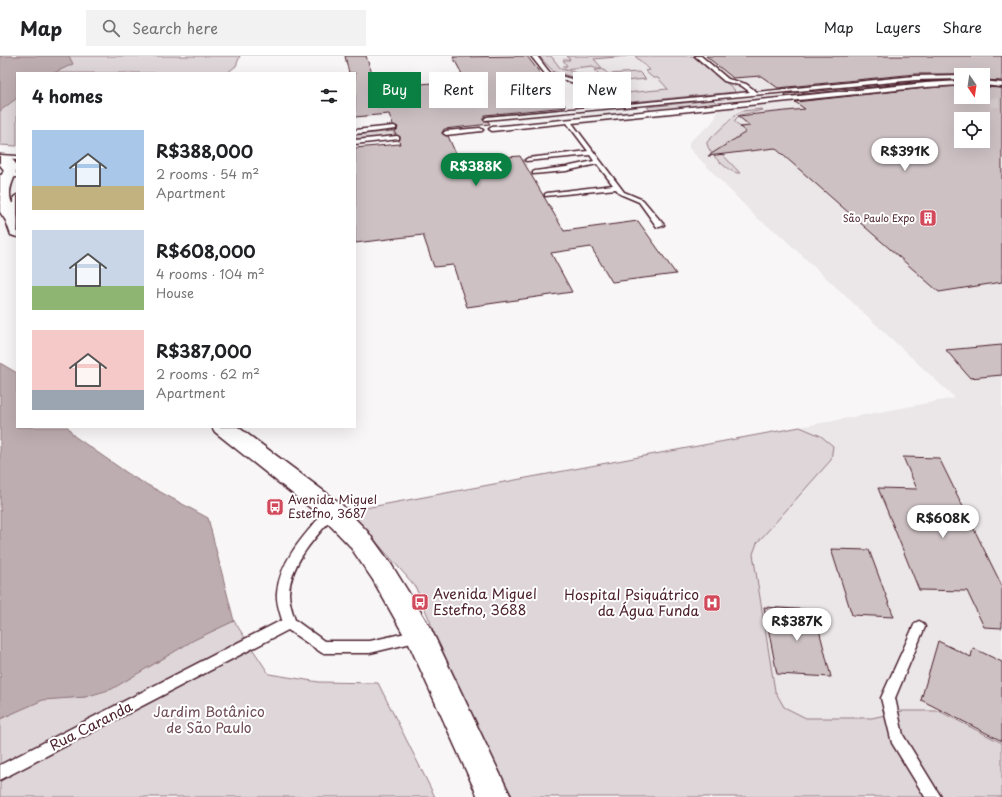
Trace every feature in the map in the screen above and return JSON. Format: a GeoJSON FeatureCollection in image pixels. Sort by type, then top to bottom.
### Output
{"type":"FeatureCollection","features":[{"type":"Feature","properties":{"kind":"main road"},"geometry":{"type":"LineString","coordinates":[[6,167],[2,200],[12,226]]}},
{"type":"Feature","properties":{"kind":"main road"},"geometry":{"type":"LineString","coordinates":[[225,428],[332,511],[358,538],[382,572],[420,636],[495,797]]}},
{"type":"Feature","properties":{"kind":"lane"},"geometry":{"type":"LineString","coordinates":[[534,56],[548,74],[573,81]]}},
{"type":"Feature","properties":{"kind":"lane"},"geometry":{"type":"LineString","coordinates":[[698,56],[726,80],[744,85],[754,94]]}},
{"type":"Feature","properties":{"kind":"lane"},"geometry":{"type":"LineString","coordinates":[[631,106],[915,78],[954,77]]}},
{"type":"Feature","properties":{"kind":"lane"},"geometry":{"type":"LineString","coordinates":[[492,129],[954,84]]}},
{"type":"Feature","properties":{"kind":"lane"},"geometry":{"type":"LineString","coordinates":[[990,84],[1002,85]]}},
{"type":"Feature","properties":{"kind":"lane"},"geometry":{"type":"LineString","coordinates":[[722,97],[732,105]]}},
{"type":"Feature","properties":{"kind":"lane"},"geometry":{"type":"LineString","coordinates":[[631,107],[637,114]]}},
{"type":"Feature","properties":{"kind":"lane"},"geometry":{"type":"LineString","coordinates":[[487,119],[608,108]]}},
{"type":"Feature","properties":{"kind":"lane"},"geometry":{"type":"LineString","coordinates":[[568,121],[618,189],[624,195],[641,202],[660,225]]}},
{"type":"Feature","properties":{"kind":"lane"},"geometry":{"type":"LineString","coordinates":[[356,132],[394,128]]}},
{"type":"Feature","properties":{"kind":"lane"},"geometry":{"type":"LineString","coordinates":[[446,133],[480,130]]}},
{"type":"Feature","properties":{"kind":"lane"},"geometry":{"type":"LineString","coordinates":[[356,142],[397,138]]}},
{"type":"Feature","properties":{"kind":"lane"},"geometry":{"type":"LineString","coordinates":[[528,160],[591,153]]}},
{"type":"Feature","properties":{"kind":"lane"},"geometry":{"type":"LineString","coordinates":[[535,173],[566,169],[598,162]]}},
{"type":"Feature","properties":{"kind":"lane"},"geometry":{"type":"LineString","coordinates":[[547,194],[618,189]]}},
{"type":"Feature","properties":{"kind":"lane"},"geometry":{"type":"LineString","coordinates":[[12,226],[16,200]]}},
{"type":"Feature","properties":{"kind":"lane"},"geometry":{"type":"LineString","coordinates":[[332,511],[304,542],[290,567],[283,594],[289,623],[322,647],[370,647],[420,636]]}},
{"type":"Feature","properties":{"kind":"lane","name":"Rua Caranda"},"geometry":{"type":"LineString","coordinates":[[0,773],[289,623]]}},
{"type":"Feature","properties":{"kind":"lane"},"geometry":{"type":"LineString","coordinates":[[919,627],[888,698],[897,738],[934,797]]}},
{"type":"Feature","properties":{"kind":"shaded area"},"geometry":{"type":"Polygon","coordinates":[[[0,56],[69,56],[73,64],[56,72],[16,72],[16,99],[0,111],[0,56]]]}},
{"type":"Feature","properties":{"kind":"shaded area","name":"Hospital Psiquátrico da Água Funda"},"geometry":{"type":"Polygon","coordinates":[[[539,56],[1002,56],[1002,797],[513,797],[440,654],[430,621],[415,586],[349,511],[955,398],[778,233],[757,218],[689,148],[689,142],[711,124],[716,117],[717,110],[654,117],[639,101],[631,102],[631,72],[573,72],[573,77],[565,75],[565,72],[554,72],[539,56]]]}},
{"type":"Feature","properties":{"kind":"shaded area"},"geometry":{"type":"Polygon","coordinates":[[[0,363],[16,372],[16,428],[69,428],[74,436],[133,477],[208,518],[234,621],[194,640],[112,689],[85,697],[43,700],[0,719],[0,363]]]}},
{"type":"Feature","properties":{"kind":"green space"},"geometry":{"type":"Polygon","coordinates":[[[0,56],[240,56],[236,66],[228,72],[16,72],[16,146],[0,145],[0,56]]]}},
{"type":"Feature","properties":{"kind":"green space"},"geometry":{"type":"Polygon","coordinates":[[[539,56],[551,56],[561,69],[573,72],[573,77],[565,75],[565,72],[554,72],[539,56]]]}},
{"type":"Feature","properties":{"kind":"green space"},"geometry":{"type":"Polygon","coordinates":[[[567,56],[627,56],[594,59],[602,68],[594,68],[593,66],[565,69],[563,66],[567,66],[563,60],[570,60],[567,56]]]}},
{"type":"Feature","properties":{"kind":"green space"},"geometry":{"type":"Polygon","coordinates":[[[635,56],[693,56],[734,89],[735,92],[631,102],[631,92],[668,89],[658,78],[653,78],[645,71],[650,70],[635,56]]]}},
{"type":"Feature","properties":{"kind":"green space"},"geometry":{"type":"Polygon","coordinates":[[[603,69],[606,72],[597,72],[595,70],[603,69]]]}},
{"type":"Feature","properties":{"kind":"green space"},"geometry":{"type":"Polygon","coordinates":[[[639,72],[646,79],[631,80],[631,73],[639,72]]]}},
{"type":"Feature","properties":{"kind":"green space"},"geometry":{"type":"Polygon","coordinates":[[[713,100],[718,104],[651,111],[647,107],[713,100]]]}},
{"type":"Feature","properties":{"kind":"green space"},"geometry":{"type":"Polygon","coordinates":[[[763,110],[740,115],[734,121],[746,132],[722,154],[740,173],[736,173],[725,167],[715,157],[710,151],[707,142],[736,114],[742,111],[763,110]]]}},
{"type":"Feature","properties":{"kind":"green space"},"geometry":{"type":"Polygon","coordinates":[[[393,131],[395,136],[356,140],[356,135],[393,131]]]}},
{"type":"Feature","properties":{"kind":"green space","name":"Hospital Psiquátrico da Água Funda"},"geometry":{"type":"Polygon","coordinates":[[[800,427],[821,436],[833,446],[831,460],[757,543],[753,554],[775,691],[784,707],[806,718],[872,718],[902,711],[939,711],[1002,743],[1002,797],[513,797],[480,743],[440,654],[430,621],[415,586],[349,511],[800,427]]]}},
{"type":"Feature","properties":{"kind":"green space","name":"Jardim Botânico de São Paulo"},"geometry":{"type":"Polygon","coordinates":[[[234,621],[269,674],[319,682],[378,683],[435,797],[0,797],[0,719],[43,699],[85,697],[152,665],[194,639],[234,621]]]}},
{"type":"Feature","properties":{"kind":"building"},"geometry":{"type":"Polygon","coordinates":[[[345,56],[366,56],[372,72],[368,72],[368,108],[421,108],[421,84],[429,83],[429,108],[488,108],[488,72],[461,72],[453,57],[527,56],[539,72],[496,72],[496,108],[556,108],[485,115],[483,120],[488,121],[490,124],[444,129],[442,133],[448,136],[459,161],[520,156],[564,231],[638,221],[676,274],[612,282],[591,247],[551,253],[572,292],[467,307],[453,265],[434,267],[423,235],[356,243],[356,148],[400,144],[400,137],[396,135],[395,131],[398,127],[393,125],[389,114],[356,117],[356,72],[349,72],[345,56]]]}},
{"type":"Feature","properties":{"kind":"building"},"geometry":{"type":"Polygon","coordinates":[[[706,56],[1002,56],[1002,81],[990,80],[990,68],[954,68],[954,74],[915,74],[778,88],[761,76],[733,78],[706,56]]]}},
{"type":"Feature","properties":{"kind":"building"},"geometry":{"type":"Polygon","coordinates":[[[933,81],[787,96],[785,94],[915,82],[933,81]]]}},
{"type":"Feature","properties":{"kind":"building","name":"São Paulo Expo"},"geometry":{"type":"Polygon","coordinates":[[[954,86],[954,104],[990,104],[990,87],[1002,88],[1002,282],[939,292],[775,148],[708,156],[746,132],[740,127],[750,126],[738,116],[805,109],[795,102],[954,86]]]}},
{"type":"Feature","properties":{"kind":"building"},"geometry":{"type":"Polygon","coordinates":[[[1002,345],[1002,375],[970,378],[946,350],[1002,345]]]}},
{"type":"Feature","properties":{"kind":"building"},"geometry":{"type":"Polygon","coordinates":[[[903,457],[939,458],[1002,586],[1002,628],[984,627],[967,591],[919,590],[878,488],[917,489],[903,457]]]}},
{"type":"Feature","properties":{"kind":"building"},"geometry":{"type":"Polygon","coordinates":[[[831,549],[869,550],[894,617],[852,615],[831,549]]]}},
{"type":"Feature","properties":{"kind":"building"},"geometry":{"type":"Polygon","coordinates":[[[764,607],[814,610],[831,677],[777,674],[764,607]]]}},
{"type":"Feature","properties":{"kind":"building"},"geometry":{"type":"Polygon","coordinates":[[[938,641],[971,657],[973,648],[1002,662],[1002,741],[921,700],[938,641]]]}},
{"type":"Feature","properties":{"kind":"tunnel"},"geometry":{"type":"LineString","coordinates":[[990,103],[1002,102]]}},
{"type":"Feature","properties":{"kind":"place","name":"São Paulo Expo"},"geometry":{"type":"Point","coordinates":[928,218]}},
{"type":"Feature","properties":{"kind":"place","name":"Avenida Miguel Estefno, 3687"},"geometry":{"type":"Point","coordinates":[275,507]}},
{"type":"Feature","properties":{"kind":"place","name":"Avenida Miguel Estefno, 3688"},"geometry":{"type":"Point","coordinates":[420,602]}},
{"type":"Feature","properties":{"kind":"place","name":"Hospital Psiquátrico da Água Funda"},"geometry":{"type":"Point","coordinates":[712,603]}}]}
